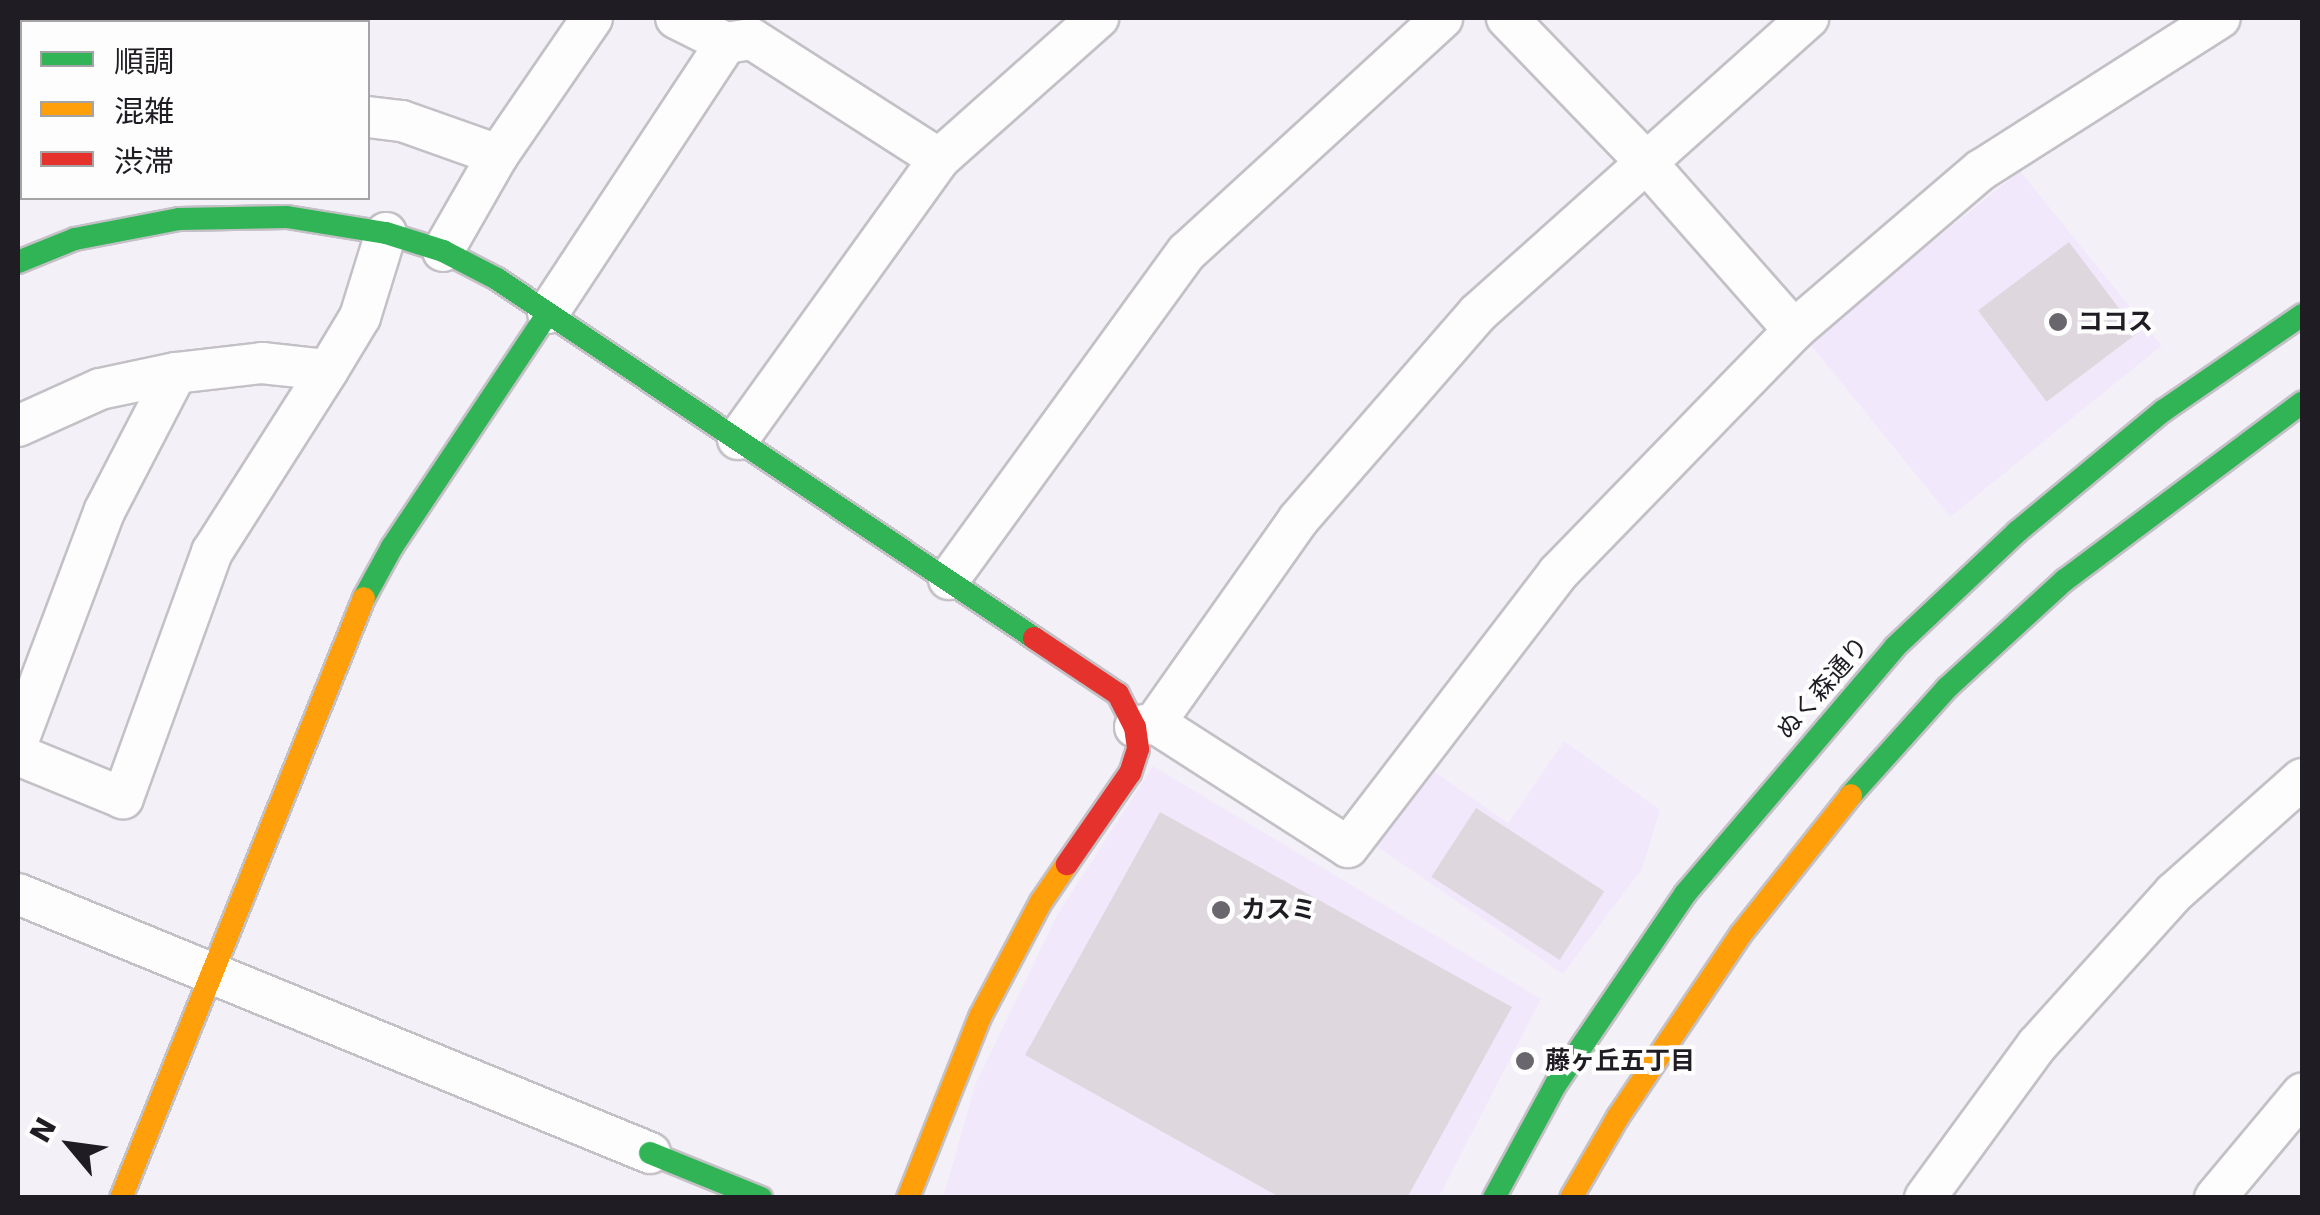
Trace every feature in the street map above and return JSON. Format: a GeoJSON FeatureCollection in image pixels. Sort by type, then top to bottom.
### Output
{"type":"FeatureCollection","features":[{"type":"Feature","properties":{"kind":"street"},"geometry":{"type":"LineString","coordinates":[[443,251],[498,155],[592,18]]}},
{"type":"Feature","properties":{"kind":"street"},"geometry":{"type":"LineString","coordinates":[[676,18],[726,43],[752,39],[940,159]]}},
{"type":"Feature","properties":{"kind":"street"},"geometry":{"type":"LineString","coordinates":[[738,439],[940,159],[1098,18]]}},
{"type":"Feature","properties":{"kind":"street"},"geometry":{"type":"LineString","coordinates":[[948,579],[1187,252],[1442,18]]}},
{"type":"Feature","properties":{"kind":"street"},"geometry":{"type":"LineString","coordinates":[[1507,18],[1644,160],[1794,330]]}},
{"type":"Feature","properties":{"kind":"street"},"geometry":{"type":"LineString","coordinates":[[908,1198],[989,1000],[1041,902],[1130,773],[1145,725],[1298,520],[1478,313],[1644,160],[1808,18]]}},
{"type":"Feature","properties":{"kind":"street"},"geometry":{"type":"LineString","coordinates":[[18,262],[74,239],[178,220],[287,217],[386,234],[443,251],[548,313],[1099,679],[1145,725],[1348,847],[1558,573],[1794,330],[1981,170],[2220,18]]}},
{"type":"Feature","properties":{"kind":"street"},"geometry":{"type":"LineString","coordinates":[[120,1198],[353,620],[392,547],[726,43]]}},
{"type":"Feature","properties":{"kind":"street"},"geometry":{"type":"LineString","coordinates":[[370,117],[402,121],[498,155]]}},
{"type":"Feature","properties":{"kind":"street"},"geometry":{"type":"LineString","coordinates":[[18,754],[124,798],[212,552],[360,317],[386,234]]}},
{"type":"Feature","properties":{"kind":"street","name":"ぬく森通り"},"geometry":{"type":"LineString","coordinates":[[1494,1198],[1556,1084],[1685,894],[1895,646],[2017,532],[2163,410],[2302,315]]}},
{"type":"Feature","properties":{"kind":"street"},"geometry":{"type":"LineString","coordinates":[[18,426],[100,389],[176,373],[262,364],[328,370]]}},
{"type":"Feature","properties":{"kind":"street"},"geometry":{"type":"LineString","coordinates":[[18,741],[105,510],[176,373]]}},
{"type":"Feature","properties":{"kind":"street"},"geometry":{"type":"LineString","coordinates":[[1571,1198],[1618,1117],[1741,934],[1843,804],[1947,688],[2064,580],[2302,403]]}},
{"type":"Feature","properties":{"kind":"street"},"geometry":{"type":"LineString","coordinates":[[1925,1198],[2049,1031],[2174,893],[2302,779]]}},
{"type":"Feature","properties":{"kind":"street"},"geometry":{"type":"LineString","coordinates":[[18,894],[761,1198]]}},
{"type":"Feature","properties":{"kind":"street"},"geometry":{"type":"LineString","coordinates":[[2215,1198],[2302,1094]]}},
{"type":"Feature","properties":{"kind":"shaded area"},"geometry":{"type":"Polygon","coordinates":[[[2020,171],[2162,346],[1950,517],[1809,342],[2020,171]]]}},
{"type":"Feature","properties":{"kind":"shaded area"},"geometry":{"type":"Polygon","coordinates":[[[1564,741],[1660,810],[1642,869],[1563,974],[1379,848],[1375,839],[1429,768],[1508,823],[1564,741]]]}},
{"type":"Feature","properties":{"kind":"shaded area","name":"カスミ"},"geometry":{"type":"Polygon","coordinates":[[[1153,766],[1541,999],[1439,1197],[943,1198],[975,1085],[1057,915],[1153,766]]]}},
{"type":"Feature","properties":{"kind":"building","name":"ココス"},"geometry":{"type":"Polygon","coordinates":[[[2069,242],[2138,333],[2047,402],[1978,311],[2069,242]]]}},
{"type":"Feature","properties":{"kind":"building"},"geometry":{"type":"Polygon","coordinates":[[[1476,808],[1604,891],[1560,960],[1431,877],[1476,808]]]}},
{"type":"Feature","properties":{"kind":"building","name":"カスミ"},"geometry":{"type":"Polygon","coordinates":[[[1160,812],[1512,1007],[1407,1198],[1281,1198],[1025,1055],[1160,812]]]}},
{"type":"Feature","properties":{"kind":"traffic: fast"},"geometry":{"type":"LineString","coordinates":[[18,262],[75,239],[179,219],[287,217],[386,233],[443,251],[497,279],[1034,638]]}},
{"type":"Feature","properties":{"kind":"traffic: fast"},"geometry":{"type":"LineString","coordinates":[[364,598],[392,547],[548,313]]}},
{"type":"Feature","properties":{"kind":"traffic: fast"},"geometry":{"type":"LineString","coordinates":[[1494,1198],[1556,1084],[1685,894],[1895,647],[2017,532],[2163,411],[2302,315]]}},
{"type":"Feature","properties":{"kind":"traffic: fast"},"geometry":{"type":"LineString","coordinates":[[1851,795],[1947,688],[2065,580],[2302,403]]}},
{"type":"Feature","properties":{"kind":"traffic: fast"},"geometry":{"type":"LineString","coordinates":[[650,1153],[761,1198]]}},
{"type":"Feature","properties":{"kind":"traffic: slow"},"geometry":{"type":"LineString","coordinates":[[121,1198],[364,598]]}},
{"type":"Feature","properties":{"kind":"traffic: slow"},"geometry":{"type":"LineString","coordinates":[[1571,1198],[1618,1117],[1741,934],[1851,795]]}},
{"type":"Feature","properties":{"kind":"traffic: slow"},"geometry":{"type":"LineString","coordinates":[[908,1198],[980,1017],[1041,902],[1067,864]]}},
{"type":"Feature","properties":{"kind":"traffic: jam"},"geometry":{"type":"LineString","coordinates":[[1034,638],[1118,694],[1135,727],[1138,749],[1130,773],[1067,864]]}},
{"type":"Feature","properties":{"kind":"place","name":"ココス"},"geometry":{"type":"Point","coordinates":[2058,322]}},
{"type":"Feature","properties":{"kind":"place","name":"カスミ"},"geometry":{"type":"Point","coordinates":[1221,910]}},
{"type":"Feature","properties":{"kind":"place","name":"藤ヶ丘五丁目"},"geometry":{"type":"Point","coordinates":[1525,1061]}}]}
